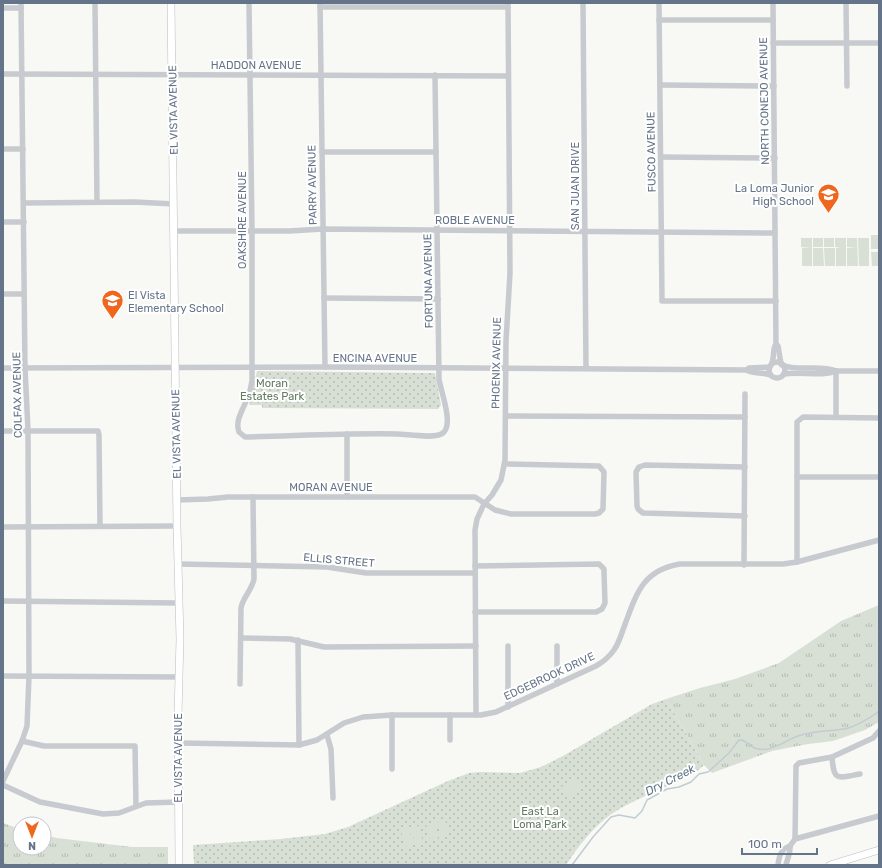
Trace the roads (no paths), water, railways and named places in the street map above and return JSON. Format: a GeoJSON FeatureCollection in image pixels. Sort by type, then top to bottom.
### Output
{"type":"FeatureCollection","features":[{"type":"Feature","properties":{"kind":"main road","name":"EL VISTA AVENUE"},"geometry":{"type":"LineString","coordinates":[[171,3],[178,603],[180,639],[178,743],[179,865]]}},
{"type":"Feature","properties":{"kind":"main road"},"geometry":{"type":"LineString","coordinates":[[830,865],[879,850]]}},
{"type":"Feature","properties":{"kind":"street"},"geometry":{"type":"LineString","coordinates":[[95,3],[97,202]]}},
{"type":"Feature","properties":{"kind":"street","name":"OAKSHIRE AVENUE"},"geometry":{"type":"LineString","coordinates":[[249,3],[251,74],[252,381],[237,429],[240,434],[245,437],[346,434]]}},
{"type":"Feature","properties":{"kind":"street","name":"SAN JUAN DRIVE"},"geometry":{"type":"LineString","coordinates":[[583,3],[586,368]]}},
{"type":"Feature","properties":{"kind":"street","name":"FUSCO AVENUE"},"geometry":{"type":"LineString","coordinates":[[659,3],[662,300],[776,301]]}},
{"type":"Feature","properties":{"kind":"street","name":"NORTH CONEJO AVENUE"},"geometry":{"type":"LineString","coordinates":[[770,366],[773,359],[774,346],[776,344],[773,3]]}},
{"type":"Feature","properties":{"kind":"street"},"geometry":{"type":"LineString","coordinates":[[846,3],[847,86]]}},
{"type":"Feature","properties":{"kind":"street"},"geometry":{"type":"LineString","coordinates":[[3,8],[21,5]]}},
{"type":"Feature","properties":{"kind":"street","name":"COLFAX AVENUE"},"geometry":{"type":"LineString","coordinates":[[3,781],[25,733],[28,719],[29,676],[28,430],[25,368],[23,74],[21,5]]}},
{"type":"Feature","properties":{"kind":"street"},"geometry":{"type":"LineString","coordinates":[[320,5],[508,5]]}},
{"type":"Feature","properties":{"kind":"street","name":"PARRY AVENUE"},"geometry":{"type":"LineString","coordinates":[[320,5],[325,367]]}},
{"type":"Feature","properties":{"kind":"street","name":"PHOENIX AVENUE"},"geometry":{"type":"LineString","coordinates":[[476,715],[475,530],[477,519],[484,504],[501,480],[505,464],[506,328],[510,273],[508,5]]}},
{"type":"Feature","properties":{"kind":"street"},"geometry":{"type":"LineString","coordinates":[[659,20],[773,20]]}},
{"type":"Feature","properties":{"kind":"street"},"geometry":{"type":"LineString","coordinates":[[774,43],[879,43]]}},
{"type":"Feature","properties":{"kind":"street","name":"HADDON AVENUE"},"geometry":{"type":"LineString","coordinates":[[3,74],[508,76]]}},
{"type":"Feature","properties":{"kind":"street","name":"FORTUNA AVENUE"},"geometry":{"type":"LineString","coordinates":[[346,434],[438,436],[443,434],[447,428],[446,409],[440,384],[439,368],[435,75]]}},
{"type":"Feature","properties":{"kind":"street"},"geometry":{"type":"LineString","coordinates":[[660,85],[774,86]]}},
{"type":"Feature","properties":{"kind":"street"},"geometry":{"type":"LineString","coordinates":[[3,149],[23,149]]}},
{"type":"Feature","properties":{"kind":"street"},"geometry":{"type":"LineString","coordinates":[[322,152],[436,152]]}},
{"type":"Feature","properties":{"kind":"street"},"geometry":{"type":"LineString","coordinates":[[661,157],[774,158]]}},
{"type":"Feature","properties":{"kind":"street"},"geometry":{"type":"LineString","coordinates":[[24,203],[135,202],[174,204]]}},
{"type":"Feature","properties":{"kind":"street"},"geometry":{"type":"LineString","coordinates":[[3,222],[24,222]]}},
{"type":"Feature","properties":{"kind":"street","name":"ROBLE AVENUE"},"geometry":{"type":"LineString","coordinates":[[174,231],[323,229],[775,233]]}},
{"type":"Feature","properties":{"kind":"street"},"geometry":{"type":"LineString","coordinates":[[3,294],[24,294]]}},
{"type":"Feature","properties":{"kind":"street"},"geometry":{"type":"LineString","coordinates":[[324,298],[438,299]]}},
{"type":"Feature","properties":{"kind":"street","name":"NORTH CONEJO AVENUE"},"geometry":{"type":"LineString","coordinates":[[776,344],[778,346],[781,364]]}},
{"type":"Feature","properties":{"kind":"street"},"geometry":{"type":"LineString","coordinates":[[836,371],[830,368],[797,368],[776,363],[770,366],[769,371],[773,378],[778,378],[784,374],[794,373],[879,371]]}},
{"type":"Feature","properties":{"kind":"street"},"geometry":{"type":"LineString","coordinates":[[781,364],[784,368],[784,374]]}},
{"type":"Feature","properties":{"kind":"street","name":"ENCINA AVENUE"},"geometry":{"type":"LineString","coordinates":[[746,370],[749,368],[770,366]]}},
{"type":"Feature","properties":{"kind":"street","name":"ENCINA AVENUE"},"geometry":{"type":"LineString","coordinates":[[3,368],[586,368],[746,370],[749,372],[759,372],[770,375]]}},
{"type":"Feature","properties":{"kind":"street"},"geometry":{"type":"LineString","coordinates":[[836,371],[836,417]]}},
{"type":"Feature","properties":{"kind":"street"},"geometry":{"type":"LineString","coordinates":[[744,565],[745,394]]}},
{"type":"Feature","properties":{"kind":"street"},"geometry":{"type":"LineString","coordinates":[[506,416],[745,418]]}},
{"type":"Feature","properties":{"kind":"street"},"geometry":{"type":"LineString","coordinates":[[797,562],[796,425],[803,417],[879,418]]}},
{"type":"Feature","properties":{"kind":"street"},"geometry":{"type":"LineString","coordinates":[[3,431],[98,431],[100,526]]}},
{"type":"Feature","properties":{"kind":"street"},"geometry":{"type":"LineString","coordinates":[[346,434],[348,497]]}},
{"type":"Feature","properties":{"kind":"street","name":"MORAN AVENUE"},"geometry":{"type":"LineString","coordinates":[[177,500],[208,499],[228,496],[475,498],[495,510],[511,514],[595,514],[602,511],[604,506],[604,472],[599,466],[505,464]]}},
{"type":"Feature","properties":{"kind":"street"},"geometry":{"type":"LineString","coordinates":[[745,467],[645,465],[639,467],[636,472],[637,506],[643,513],[745,516]]}},
{"type":"Feature","properties":{"kind":"street"},"geometry":{"type":"LineString","coordinates":[[797,477],[879,477]]}},
{"type":"Feature","properties":{"kind":"street"},"geometry":{"type":"LineString","coordinates":[[240,684],[242,603],[253,585],[254,579],[253,497]]}},
{"type":"Feature","properties":{"kind":"street"},"geometry":{"type":"LineString","coordinates":[[3,527],[177,526]]}},
{"type":"Feature","properties":{"kind":"street","name":"EDGEBROOK DRIVE"},"geometry":{"type":"LineString","coordinates":[[178,743],[299,745],[318,740],[344,723],[354,719],[392,715],[488,714],[508,707],[596,666],[609,656],[619,641],[637,592],[646,580],[658,570],[680,564],[777,565],[797,562],[879,540]]}},
{"type":"Feature","properties":{"kind":"street","name":"ELLIS STREET"},"geometry":{"type":"LineString","coordinates":[[178,564],[327,566],[366,573],[475,573]]}},
{"type":"Feature","properties":{"kind":"street"},"geometry":{"type":"LineString","coordinates":[[475,566],[599,564],[604,569],[605,603],[602,609],[596,612],[475,612]]}},
{"type":"Feature","properties":{"kind":"street"},"geometry":{"type":"LineString","coordinates":[[3,601],[178,603]]}},
{"type":"Feature","properties":{"kind":"street"},"geometry":{"type":"LineString","coordinates":[[241,638],[281,638],[298,640],[324,647],[476,646]]}},
{"type":"Feature","properties":{"kind":"street"},"geometry":{"type":"LineString","coordinates":[[298,640],[299,745]]}},
{"type":"Feature","properties":{"kind":"street"},"geometry":{"type":"LineString","coordinates":[[508,646],[508,707]]}},
{"type":"Feature","properties":{"kind":"street"},"geometry":{"type":"LineString","coordinates":[[557,646],[557,684]]}},
{"type":"Feature","properties":{"kind":"street"},"geometry":{"type":"LineString","coordinates":[[3,676],[179,677]]}},
{"type":"Feature","properties":{"kind":"street"},"geometry":{"type":"LineString","coordinates":[[392,715],[392,769]]}},
{"type":"Feature","properties":{"kind":"street"},"geometry":{"type":"LineString","coordinates":[[450,715],[450,740]]}},
{"type":"Feature","properties":{"kind":"street"},"geometry":{"type":"LineString","coordinates":[[778,865],[779,857],[785,848],[790,846],[795,839],[796,766],[799,763],[832,757],[873,738],[879,731]]}},
{"type":"Feature","properties":{"kind":"street"},"geometry":{"type":"LineString","coordinates":[[327,735],[331,749],[333,798]]}},
{"type":"Feature","properties":{"kind":"street"},"geometry":{"type":"LineString","coordinates":[[22,741],[44,746],[135,746],[136,806]]}},
{"type":"Feature","properties":{"kind":"street"},"geometry":{"type":"LineString","coordinates":[[832,757],[834,773],[836,776],[842,778],[860,774]]}},
{"type":"Feature","properties":{"kind":"street"},"geometry":{"type":"LineString","coordinates":[[3,785],[40,802],[96,814],[119,813],[146,803],[179,802]]}},
{"type":"Feature","properties":{"kind":"street"},"geometry":{"type":"LineString","coordinates":[[795,839],[879,816]]}},
{"type":"Feature","properties":{"kind":"street"},"geometry":{"type":"LineString","coordinates":[[779,857],[786,862],[791,851],[790,846]]}},
{"type":"Feature","properties":{"kind":"waterway","name":"Dry Creek"},"geometry":{"type":"LineString","coordinates":[[572,865],[593,837],[611,817],[619,815],[635,818],[642,811],[647,800],[667,789],[679,787],[691,782],[699,774],[708,772],[729,753],[739,740],[742,740],[756,748],[769,749],[801,735],[852,727],[879,711]]}},
{"type":"Feature","properties":{"kind":"place","name":"La Loma Junior High School"},"geometry":{"type":"Point","coordinates":[829,214]}},
{"type":"Feature","properties":{"kind":"place","name":"El Vista Elementary School"},"geometry":{"type":"Point","coordinates":[112,320]}},
{"type":"Feature","properties":{"kind":"park label","name":"Moran Estates Park"},"geometry":{"type":"Point","coordinates":[272,389]}},
{"type":"Feature","properties":{"kind":"park label","name":"East La Loma Park"},"geometry":{"type":"Point","coordinates":[540,817]}}]}
